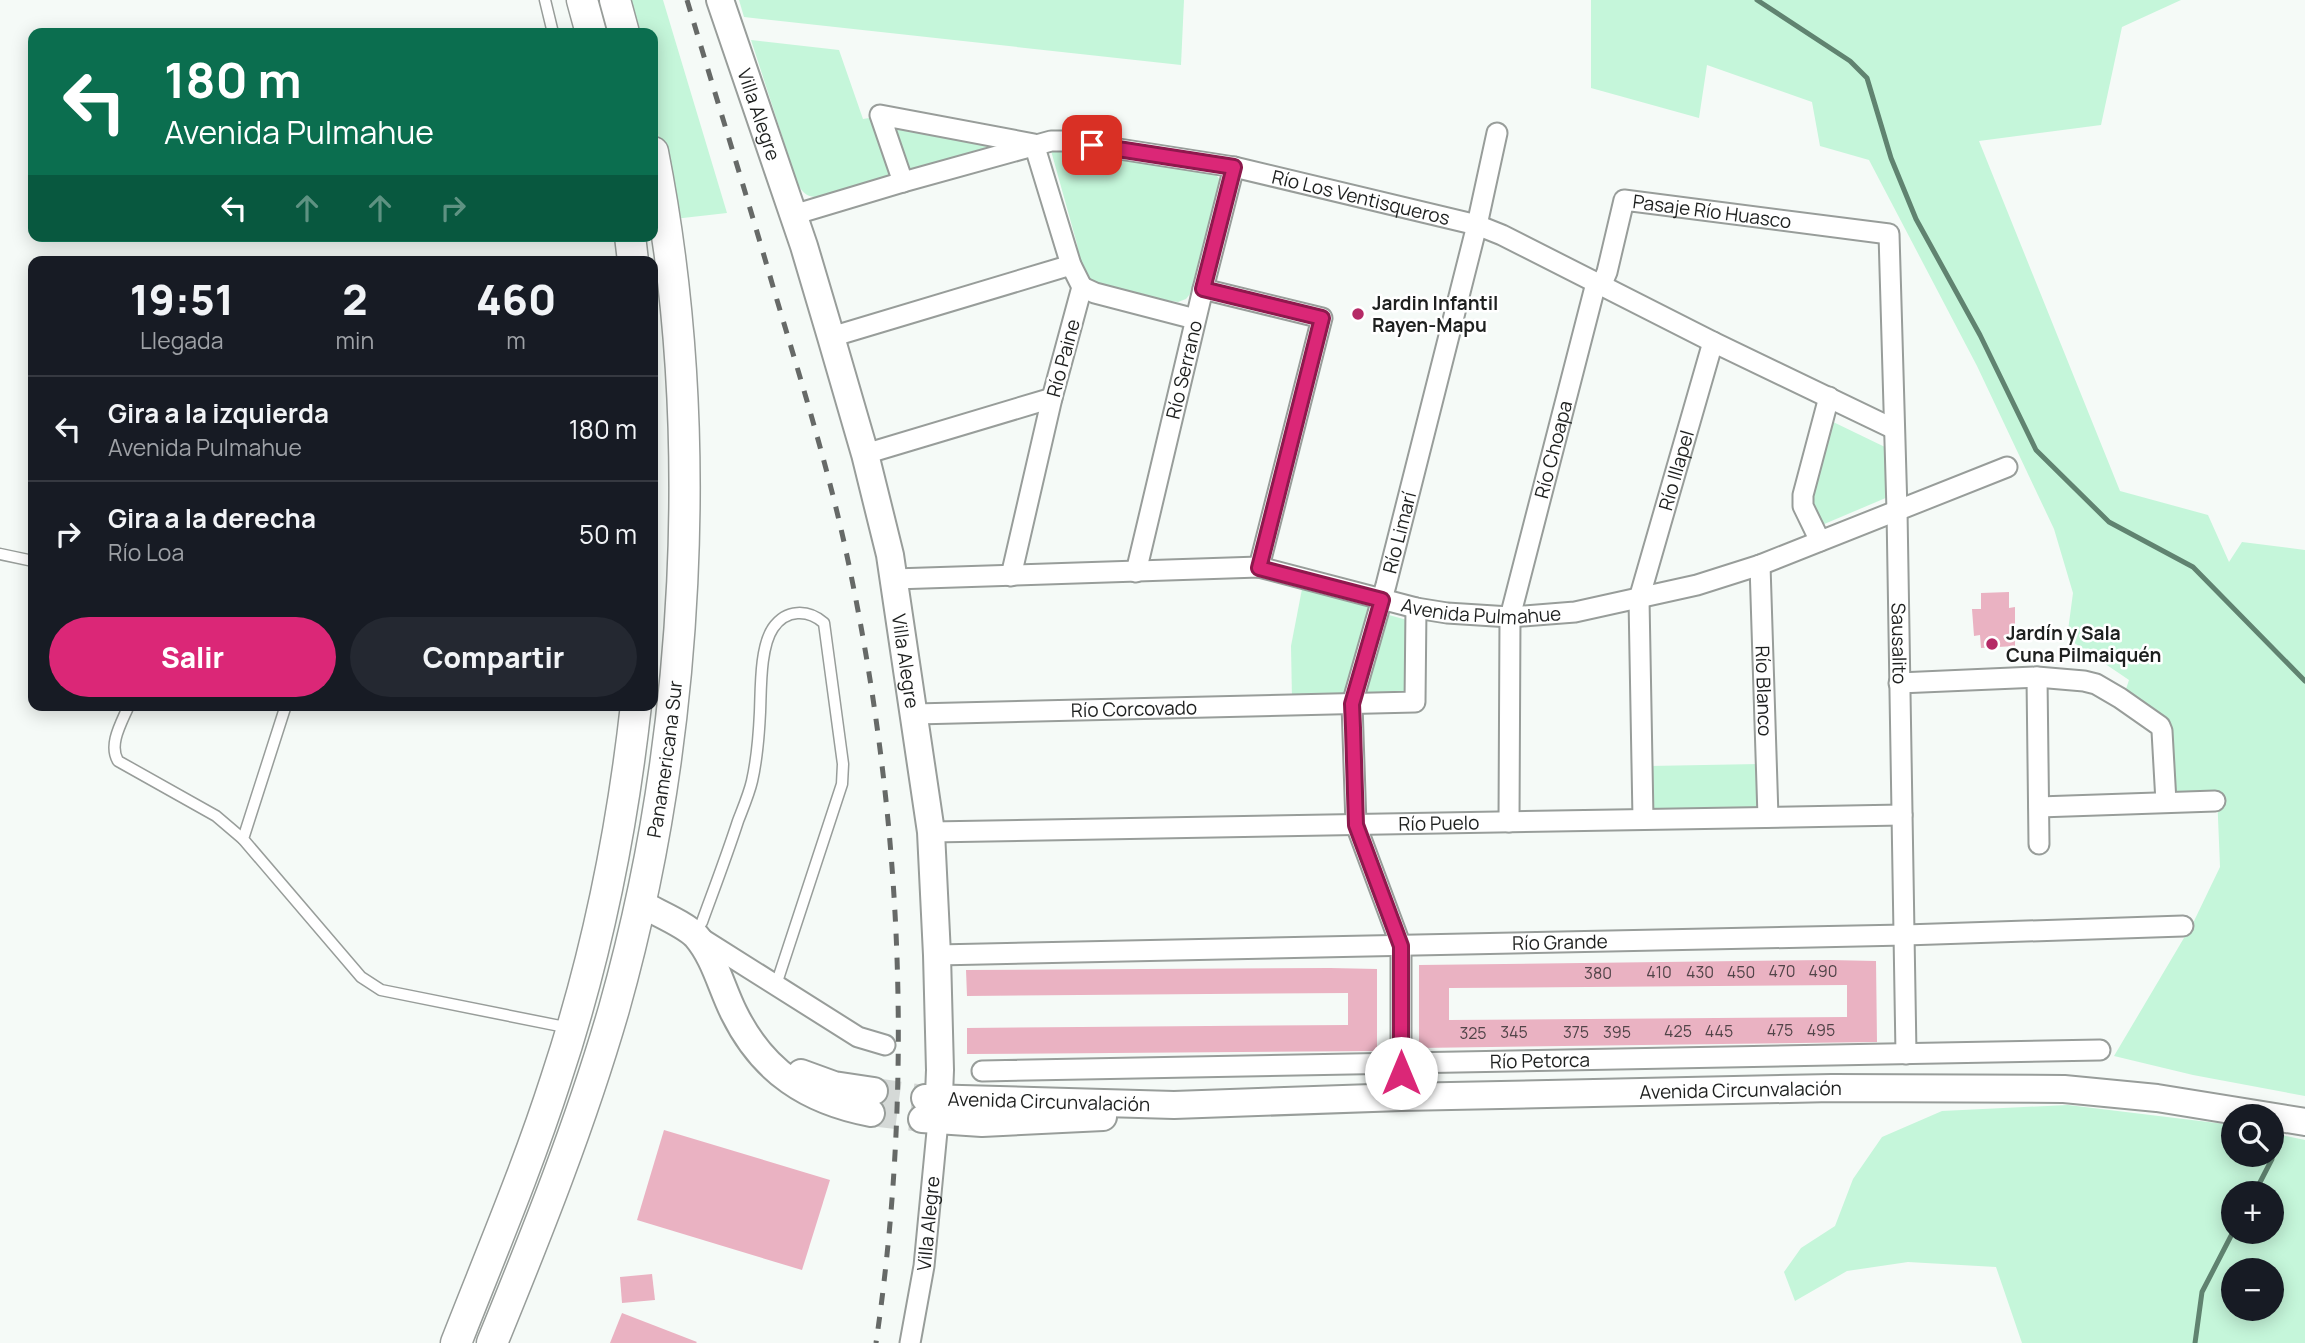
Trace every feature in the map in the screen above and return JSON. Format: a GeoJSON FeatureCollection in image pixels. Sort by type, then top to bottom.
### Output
{"type":"FeatureCollection","features":[{"type":"Feature","properties":{"kind":"main road"},"geometry":{"type":"LineString","coordinates":[[582,0],[590,28]]}},
{"type":"Feature","properties":{"kind":"main road"},"geometry":{"type":"LineString","coordinates":[[615,0],[623,28]]}},
{"type":"Feature","properties":{"kind":"main road","name":"Villa Alegre"},"geometry":{"type":"LineString","coordinates":[[720,0],[831,337],[865,454],[894,579],[931,832],[937,955],[931,1109]]}},
{"type":"Feature","properties":{"kind":"main road","name":"Panamericana Sur"},"geometry":{"type":"LineString","coordinates":[[492,1343],[566,1158],[602,1050],[640,903],[665,765],[673,693],[683,536],[681,385],[667,234],[658,181]]}},
{"type":"Feature","properties":{"kind":"main road","name":"Panamericana Sur"},"geometry":{"type":"LineString","coordinates":[[456,1343],[542,1119],[572,1028],[607,887],[635,711]]}},
{"type":"Feature","properties":{"kind":"main road"},"geometry":{"type":"LineString","coordinates":[[640,903],[694,934],[710,956],[740,1024],[766,1050],[797,1071],[872,1102]]}},
{"type":"Feature","properties":{"kind":"main road","name":"Avenida Circunvalación"},"geometry":{"type":"LineString","coordinates":[[931,1109],[1058,1100],[1174,1105],[1401,1097],[1832,1088],[2064,1089],[2157,1098],[2305,1122]]}},
{"type":"Feature","properties":{"kind":"main road"},"geometry":{"type":"LineString","coordinates":[[502,1226],[534,1239]]}},
{"type":"Feature","properties":{"kind":"street"},"geometry":{"type":"LineString","coordinates":[[904,182],[880,115],[1034,145],[1070,265],[1082,287],[1095,293],[1195,319]]}},
{"type":"Feature","properties":{"kind":"street","name":"Río Limarí"},"geometry":{"type":"LineString","coordinates":[[1401,1097],[1401,946],[1356,825],[1352,704],[1382,600],[1477,225],[1497,133]]}},
{"type":"Feature","properties":{"kind":"street","name":"Río Los Ventisqueros"},"geometry":{"type":"LineString","coordinates":[[793,215],[1034,145],[1068,141],[1234,167],[1477,225],[1894,429]]}},
{"type":"Feature","properties":{"kind":"street","name":"Río Serrano"},"geometry":{"type":"LineString","coordinates":[[1136,572],[1195,319],[1234,167]]}},
{"type":"Feature","properties":{"kind":"street","name":"Pasaje Río Huasco"},"geometry":{"type":"LineString","coordinates":[[1598,285],[1607,272],[1624,200],[1889,234]]}},
{"type":"Feature","properties":{"kind":"street","name":"Sausalito"},"geometry":{"type":"LineString","coordinates":[[1889,234],[1897,511],[1906,1054]]}},
{"type":"Feature","properties":{"kind":"street"},"geometry":{"type":"LineString","coordinates":[[831,337],[1070,265]]}},
{"type":"Feature","properties":{"kind":"street","name":"Río Choapa"},"geometry":{"type":"LineString","coordinates":[[1509,822],[1510,617],[1598,285]]}},
{"type":"Feature","properties":{"kind":"street","name":"Río Paine"},"geometry":{"type":"LineString","coordinates":[[1011,576],[1052,398],[1082,287]]}},
{"type":"Feature","properties":{"kind":"street"},"geometry":{"type":"LineString","coordinates":[[1203,289],[1322,318],[1259,568]]}},
{"type":"Feature","properties":{"kind":"street","name":"Río Illapel"},"geometry":{"type":"LineString","coordinates":[[1643,819],[1639,599],[1713,342]]}},
{"type":"Feature","properties":{"kind":"street"},"geometry":{"type":"LineString","coordinates":[[1820,541],[1803,506],[1803,495],[1829,397]]}},
{"type":"Feature","properties":{"kind":"street"},"geometry":{"type":"LineString","coordinates":[[865,454],[1052,398]]}},
{"type":"Feature","properties":{"kind":"street","name":"Avenida Pulmahue"},"geometry":{"type":"LineString","coordinates":[[894,579],[1259,568],[1382,600],[1447,613],[1510,617],[1575,612],[1696,585],[1760,565],[2007,467]]}},
{"type":"Feature","properties":{"kind":"street","name":"Río Blanco"},"geometry":{"type":"LineString","coordinates":[[1760,565],[1768,817]]}},
{"type":"Feature","properties":{"kind":"street","name":"Río Corcovado"},"geometry":{"type":"LineString","coordinates":[[915,714],[1415,702],[1416,608]]}},
{"type":"Feature","properties":{"kind":"street"},"geometry":{"type":"LineString","coordinates":[[2037,677],[2039,844]]}},
{"type":"Feature","properties":{"kind":"street"},"geometry":{"type":"LineString","coordinates":[[1899,683],[2037,677],[2096,684],[2160,726],[2166,803]]}},
{"type":"Feature","properties":{"kind":"street"},"geometry":{"type":"LineString","coordinates":[[2039,807],[2215,801]]}},
{"type":"Feature","properties":{"kind":"street","name":"Río Puelo"},"geometry":{"type":"LineString","coordinates":[[931,832],[1902,815]]}},
{"type":"Feature","properties":{"kind":"street","name":"Río Grande"},"geometry":{"type":"LineString","coordinates":[[937,955],[1905,935],[2183,926]]}},
{"type":"Feature","properties":{"kind":"street"},"geometry":{"type":"LineString","coordinates":[[694,934],[858,1037],[885,1045]]}},
{"type":"Feature","properties":{"kind":"street","name":"Río Petorca"},"geometry":{"type":"LineString","coordinates":[[982,1071],[2100,1050]]}},
{"type":"Feature","properties":{"kind":"street","name":"Villa Alegre"},"geometry":{"type":"LineString","coordinates":[[910,1343],[924,1266],[931,1109]]}},
{"type":"Feature","properties":{"kind":"lane"},"geometry":{"type":"LineString","coordinates":[[545,0],[552,28]]}},
{"type":"Feature","properties":{"kind":"lane"},"geometry":{"type":"LineString","coordinates":[[0,554],[28,560]]}},
{"type":"Feature","properties":{"kind":"lane"},"geometry":{"type":"LineString","coordinates":[[694,934],[702,922],[752,781],[768,637],[784,617],[795,613],[816,616],[824,623],[843,764],[842,783],[776,985]]}},
{"type":"Feature","properties":{"kind":"lane"},"geometry":{"type":"LineString","coordinates":[[127,711],[115,739],[113,754],[118,761],[216,817],[243,839],[361,977],[381,990],[572,1028]]}},
{"type":"Feature","properties":{"kind":"lane"},"geometry":{"type":"LineString","coordinates":[[243,839],[284,711]]}},
{"type":"Feature","properties":{"kind":"green space"},"geometry":{"type":"Polygon","coordinates":[[[628,0],[663,0],[727,213],[674,219],[658,134],[658,28],[635,28],[628,0]]]}},
{"type":"Feature","properties":{"kind":"green space"},"geometry":{"type":"Polygon","coordinates":[[[739,0],[1184,0],[1181,65],[744,17],[739,0]]]}},
{"type":"Feature","properties":{"kind":"green space"},"geometry":{"type":"Polygon","coordinates":[[[1591,0],[2181,0],[2122,27],[2101,125],[1979,141],[2120,491],[2208,515],[2229,562],[2242,542],[2305,550],[2305,1096],[2193,1075],[2114,1056],[2194,921],[2220,867],[2217,793],[2174,794],[2169,726],[2126,689],[2129,680],[2067,638],[2073,593],[2054,529],[1977,366],[1869,160],[1820,146],[1812,102],[1707,65],[1699,118],[1591,88],[1591,0]]]}},
{"type":"Feature","properties":{"kind":"green space"},"geometry":{"type":"Polygon","coordinates":[[[751,40],[839,50],[863,119],[875,117],[895,174],[822,197],[811,196],[803,191],[798,185],[751,40]]]}},
{"type":"Feature","properties":{"kind":"green space"},"geometry":{"type":"Polygon","coordinates":[[[885,118],[1005,142],[905,171],[885,118]]]}},
{"type":"Feature","properties":{"kind":"green space"},"geometry":{"type":"Polygon","coordinates":[[[1050,147],[1214,172],[1220,180],[1190,294],[1186,299],[1178,302],[1082,287],[1077,244],[1050,147]]]}},
{"type":"Feature","properties":{"kind":"green space"},"geometry":{"type":"Polygon","coordinates":[[[1827,419],[1887,448],[1888,497],[1822,525],[1809,499],[1827,419]]]}},
{"type":"Feature","properties":{"kind":"green space"},"geometry":{"type":"Polygon","coordinates":[[[1302,589],[1374,608],[1348,699],[1292,700],[1291,646],[1302,589]]]}},
{"type":"Feature","properties":{"kind":"green space"},"geometry":{"type":"Polygon","coordinates":[[[1385,614],[1411,621],[1412,696],[1362,697],[1385,614]]]}},
{"type":"Feature","properties":{"kind":"green space"},"geometry":{"type":"Polygon","coordinates":[[[1759,764],[1759,811],[1651,815],[1649,766],[1759,764]]]}},
{"type":"Feature","properties":{"kind":"green space"},"geometry":{"type":"Polygon","coordinates":[[[2068,1105],[2221,1124],[2221,1167],[2284,1167],[2284,1136],[2305,1140],[2305,1343],[2022,1343],[1996,1267],[1908,1262],[1847,1271],[1795,1301],[1784,1272],[1801,1248],[1835,1226],[1853,1179],[1882,1137],[1942,1111],[2068,1105]]]}},
{"type":"Feature","properties":{"kind":"building"},"geometry":{"type":"Polygon","coordinates":[[[2009,592],[2009,608],[2015,607],[2015,646],[1981,648],[1980,635],[1974,636],[1972,609],[1981,609],[1981,593],[2009,592]]]}},
{"type":"Feature","properties":{"kind":"building"},"geometry":{"type":"Polygon","coordinates":[[[1876,961],[1877,1042],[1419,1048],[1419,965],[1876,961]],[[1847,985],[1449,988],[1449,1020],[1847,1017],[1847,985]]]}},
{"type":"Feature","properties":{"kind":"building"},"geometry":{"type":"Polygon","coordinates":[[[1377,969],[1377,1051],[967,1054],[967,1028],[1348,1025],[1348,993],[967,996],[966,970],[1377,969]]]}},
{"type":"Feature","properties":{"kind":"building"},"geometry":{"type":"Polygon","coordinates":[[[664,1130],[830,1180],[802,1270],[637,1220],[664,1130]]]}},
{"type":"Feature","properties":{"kind":"building"},"geometry":{"type":"Polygon","coordinates":[[[652,1274],[655,1300],[622,1303],[620,1277],[652,1274]]]}},
{"type":"Feature","properties":{"kind":"building"},"geometry":{"type":"Polygon","coordinates":[[[622,1313],[697,1342],[610,1343],[622,1313]]]}},
{"type":"Feature","properties":{"kind":"waterway"},"geometry":{"type":"LineString","coordinates":[[1757,0],[1850,61],[1867,78],[1891,158],[1916,219],[1980,335],[2036,450],[2109,522],[2193,567],[2305,681]]}},
{"type":"Feature","properties":{"kind":"waterway"},"geometry":{"type":"LineString","coordinates":[[2261,1181],[2268,1167]]}},
{"type":"Feature","properties":{"kind":"waterway"},"geometry":{"type":"LineString","coordinates":[[2195,1343],[2202,1292],[2227,1244]]}},
{"type":"Feature","properties":{"kind":"tunnel"},"geometry":{"type":"LineString","coordinates":[[874,1091],[925,1098]]}},
{"type":"Feature","properties":{"kind":"tunnel"},"geometry":{"type":"LineString","coordinates":[[871,1113],[922,1119]]}},
{"type":"Feature","properties":{"kind":"railway"},"geometry":{"type":"LineString","coordinates":[[687,0],[829,479],[864,641],[879,741],[890,841],[898,1042],[896,1142],[876,1343]]}},
{"type":"Feature","properties":{"kind":"place","name":"Jardin Infantil Rayen-Mapu"},"geometry":{"type":"Point","coordinates":[1358,314]}},
{"type":"Feature","properties":{"kind":"place","name":"Jardín y Sala Cuna Pilmaiquén"},"geometry":{"type":"Point","coordinates":[1992,644]}},
{"type":"Feature","properties":{"kind":"route"},"geometry":{"type":"LineString","coordinates":[[1092,145],[1234,167],[1203,289],[1322,318],[1259,568],[1382,600],[1352,704],[1356,825],[1401,946],[1401,1073]]}}]}
